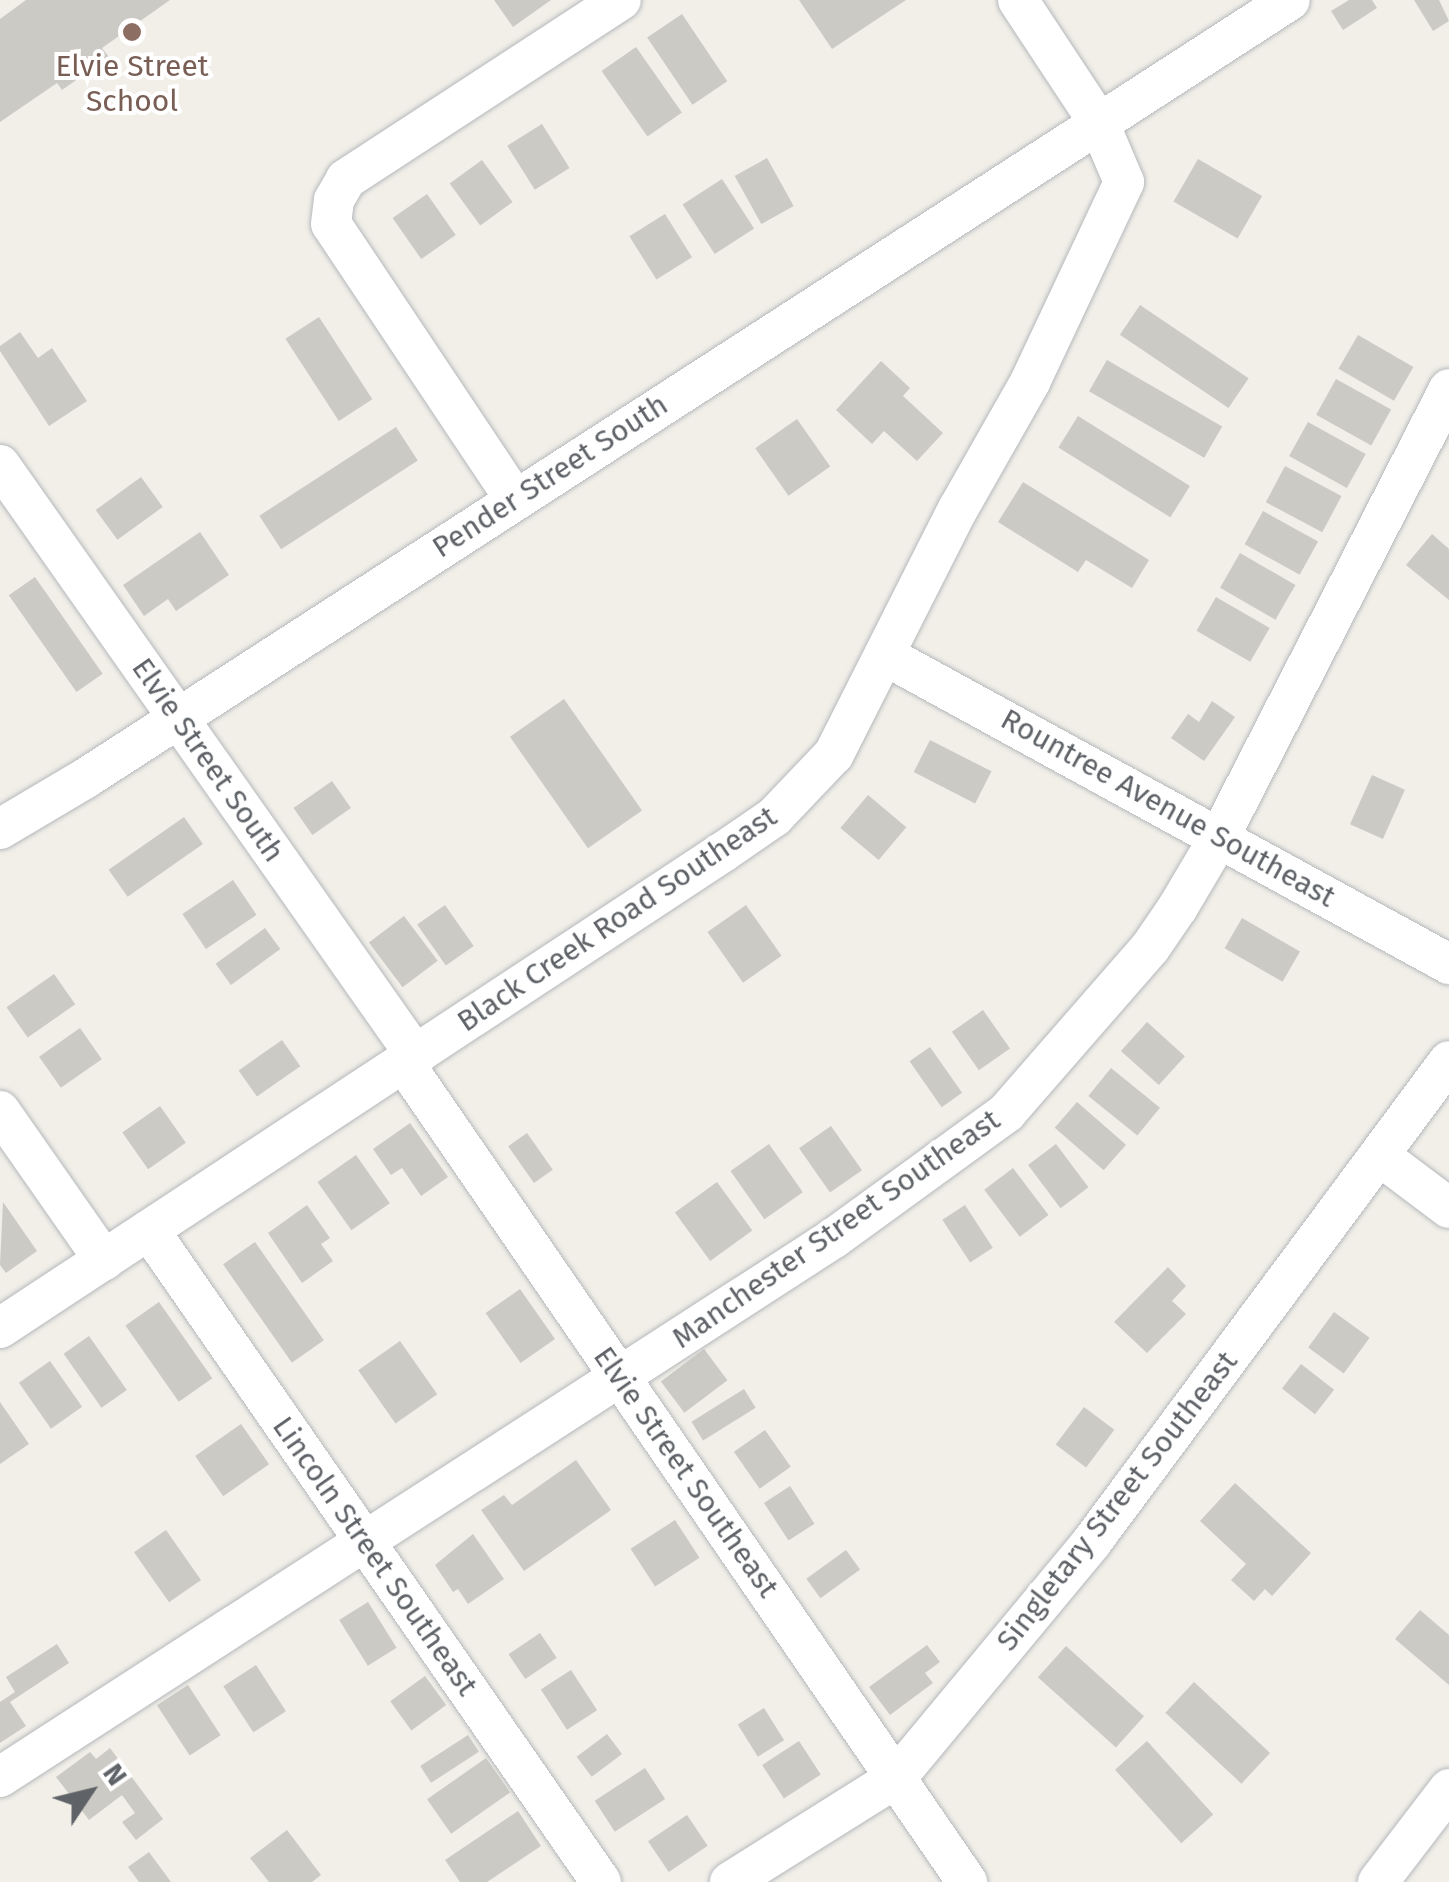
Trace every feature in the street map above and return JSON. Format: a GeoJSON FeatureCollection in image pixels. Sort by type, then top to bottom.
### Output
{"type":"FeatureCollection","features":[{"type":"Feature","properties":{"kind":"street"},"geometry":{"type":"LineString","coordinates":[[514,498],[331,224],[334,200],[346,178],[621,0]]}},
{"type":"Feature","properties":{"kind":"street","name":"Black Creek Road Southeast"},"geometry":{"type":"LineString","coordinates":[[0,1328],[774,816],[834,754],[958,509],[1039,364],[1124,182],[1099,123],[1018,0]]}},
{"type":"Feature","properties":{"kind":"street","name":"Pender Street South"},"geometry":{"type":"LineString","coordinates":[[0,828],[178,718],[1290,0]]}},
{"type":"Feature","properties":{"kind":"street","name":"Manchester Street Southeast"},"geometry":{"type":"LineString","coordinates":[[0,1777],[834,1238],[1006,1113],[1150,948],[1220,836],[1449,389]]}},
{"type":"Feature","properties":{"kind":"street","name":"Elvie Street South"},"geometry":{"type":"LineString","coordinates":[[0,465],[410,1059]]}},
{"type":"Feature","properties":{"kind":"street","name":"Rountree Avenue Southeast"},"geometry":{"type":"LineString","coordinates":[[886,656],[1449,964]]}},
{"type":"Feature","properties":{"kind":"street","name":"Elvie Street Southeast"},"geometry":{"type":"LineString","coordinates":[[410,1059],[620,1377],[967,1882]]}},
{"type":"Feature","properties":{"kind":"street","name":"Singletary Street Southeast"},"geometry":{"type":"LineString","coordinates":[[730,1882],[896,1778],[1091,1542],[1449,1061]]}},
{"type":"Feature","properties":{"kind":"street"},"geometry":{"type":"LineString","coordinates":[[0,1111],[104,1260]]}},
{"type":"Feature","properties":{"kind":"street"},"geometry":{"type":"LineString","coordinates":[[1380,1156],[1449,1208]]}},
{"type":"Feature","properties":{"kind":"street","name":"Lincoln Street Southeast"},"geometry":{"type":"LineString","coordinates":[[149,1230],[601,1882]]}},
{"type":"Feature","properties":{"kind":"street"},"geometry":{"type":"LineString","coordinates":[[1378,1882],[1449,1789]]}},
{"type":"Feature","properties":{"kind":"building"},"geometry":{"type":"Polygon","coordinates":[[[26,0],[170,0],[102,48],[109,57],[62,90],[57,83],[0,122],[0,19],[26,0]]]}},
{"type":"Feature","properties":{"kind":"building"},"geometry":{"type":"Polygon","coordinates":[[[494,0],[551,0],[513,27],[494,0]]]}},
{"type":"Feature","properties":{"kind":"building"},"geometry":{"type":"Polygon","coordinates":[[[799,0],[906,0],[832,49],[799,0]]]}},
{"type":"Feature","properties":{"kind":"building"},"geometry":{"type":"Polygon","coordinates":[[[1349,0],[1372,0],[1377,8],[1343,30],[1331,11],[1349,0]]]}},
{"type":"Feature","properties":{"kind":"building"},"geometry":{"type":"Polygon","coordinates":[[[1414,0],[1439,0],[1449,21],[1433,31],[1414,0]]]}},
{"type":"Feature","properties":{"kind":"building"},"geometry":{"type":"Polygon","coordinates":[[[682,14],[727,81],[692,105],[647,37],[682,14]]]}},
{"type":"Feature","properties":{"kind":"building"},"geometry":{"type":"Polygon","coordinates":[[[636,47],[682,113],[647,137],[602,71],[636,47]]]}},
{"type":"Feature","properties":{"kind":"building"},"geometry":{"type":"Polygon","coordinates":[[[542,124],[570,168],[535,190],[507,146],[542,124]]]}},
{"type":"Feature","properties":{"kind":"building"},"geometry":{"type":"Polygon","coordinates":[[[767,158],[794,206],[761,224],[735,176],[767,158]]]}},
{"type":"Feature","properties":{"kind":"building"},"geometry":{"type":"Polygon","coordinates":[[[1198,159],[1262,196],[1238,238],[1174,201],[1198,159]]]}},
{"type":"Feature","properties":{"kind":"building"},"geometry":{"type":"Polygon","coordinates":[[[482,160],[513,202],[480,226],[450,184],[482,160]]]}},
{"type":"Feature","properties":{"kind":"building"},"geometry":{"type":"Polygon","coordinates":[[[722,179],[754,228],[715,254],[683,205],[722,179]]]}},
{"type":"Feature","properties":{"kind":"building"},"geometry":{"type":"Polygon","coordinates":[[[427,194],[456,235],[421,259],[393,218],[427,194]]]}},
{"type":"Feature","properties":{"kind":"building"},"geometry":{"type":"Polygon","coordinates":[[[665,214],[692,257],[656,280],[629,236],[665,214]]]}},
{"type":"Feature","properties":{"kind":"building"},"geometry":{"type":"Polygon","coordinates":[[[1140,305],[1249,378],[1228,408],[1120,335],[1140,305]]]}},
{"type":"Feature","properties":{"kind":"building"},"geometry":{"type":"Polygon","coordinates":[[[319,317],[372,399],[339,421],[285,339],[319,317]]]}},
{"type":"Feature","properties":{"kind":"building"},"geometry":{"type":"Polygon","coordinates":[[[20,332],[38,358],[52,348],[87,401],[49,426],[0,351],[0,346],[20,332]]]}},
{"type":"Feature","properties":{"kind":"building"},"geometry":{"type":"Polygon","coordinates":[[[1358,335],[1413,367],[1394,401],[1338,369],[1358,335]]]}},
{"type":"Feature","properties":{"kind":"building"},"geometry":{"type":"Polygon","coordinates":[[[1107,360],[1222,426],[1204,458],[1089,391],[1107,360]]]}},
{"type":"Feature","properties":{"kind":"building"},"geometry":{"type":"Polygon","coordinates":[[[881,361],[910,388],[903,396],[943,433],[917,461],[884,431],[872,444],[836,410],[881,361]]]}},
{"type":"Feature","properties":{"kind":"building"},"geometry":{"type":"Polygon","coordinates":[[[1336,379],[1391,410],[1371,445],[1316,415],[1336,379]]]}},
{"type":"Feature","properties":{"kind":"building"},"geometry":{"type":"Polygon","coordinates":[[[1078,416],[1190,486],[1170,517],[1058,447],[1078,416]]]}},
{"type":"Feature","properties":{"kind":"building"},"geometry":{"type":"Polygon","coordinates":[[[797,419],[830,467],[788,496],[755,448],[797,419]]]}},
{"type":"Feature","properties":{"kind":"building"},"geometry":{"type":"Polygon","coordinates":[[[1308,422],[1366,454],[1347,488],[1289,456],[1308,422]]]}},
{"type":"Feature","properties":{"kind":"building"},"geometry":{"type":"Polygon","coordinates":[[[396,427],[418,461],[281,549],[259,516],[396,427]]]}},
{"type":"Feature","properties":{"kind":"building"},"geometry":{"type":"Polygon","coordinates":[[[1285,466],[1342,496],[1322,532],[1266,502],[1285,466]]]}},
{"type":"Feature","properties":{"kind":"building"},"geometry":{"type":"Polygon","coordinates":[[[141,477],[163,507],[117,540],[96,510],[141,477]]]}},
{"type":"Feature","properties":{"kind":"building"},"geometry":{"type":"Polygon","coordinates":[[[1023,482],[1149,560],[1132,588],[1086,560],[1078,572],[998,522],[1023,482]]]}},
{"type":"Feature","properties":{"kind":"building"},"geometry":{"type":"Polygon","coordinates":[[[1263,511],[1318,542],[1300,575],[1245,544],[1263,511]]]}},
{"type":"Feature","properties":{"kind":"building"},"geometry":{"type":"Polygon","coordinates":[[[200,532],[229,575],[176,611],[168,599],[144,616],[123,585],[200,532]]]}},
{"type":"Feature","properties":{"kind":"building"},"geometry":{"type":"Polygon","coordinates":[[[1432,534],[1449,549],[1449,600],[1406,565],[1432,534]]]}},
{"type":"Feature","properties":{"kind":"building"},"geometry":{"type":"Polygon","coordinates":[[[1240,553],[1295,585],[1275,620],[1220,588],[1240,553]]]}},
{"type":"Feature","properties":{"kind":"building"},"geometry":{"type":"Polygon","coordinates":[[[35,577],[103,674],[76,692],[9,595],[35,577]]]}},
{"type":"Feature","properties":{"kind":"building"},"geometry":{"type":"Polygon","coordinates":[[[1216,597],[1270,628],[1250,662],[1196,631],[1216,597]]]}},
{"type":"Feature","properties":{"kind":"building"},"geometry":{"type":"Polygon","coordinates":[[[564,699],[642,810],[588,848],[510,737],[564,699]]]}},
{"type":"Feature","properties":{"kind":"building"},"geometry":{"type":"Polygon","coordinates":[[[1212,701],[1235,717],[1204,761],[1171,738],[1188,714],[1199,722],[1212,701]]]}},
{"type":"Feature","properties":{"kind":"building"},"geometry":{"type":"Polygon","coordinates":[[[930,740],[991,771],[975,803],[914,772],[930,740]]]}},
{"type":"Feature","properties":{"kind":"building"},"geometry":{"type":"Polygon","coordinates":[[[1372,775],[1405,790],[1383,839],[1350,824],[1372,775]]]}},
{"type":"Feature","properties":{"kind":"building"},"geometry":{"type":"Polygon","coordinates":[[[332,781],[351,808],[312,835],[293,808],[332,781]]]}},
{"type":"Feature","properties":{"kind":"building"},"geometry":{"type":"Polygon","coordinates":[[[868,795],[906,827],[879,860],[840,828],[868,795]]]}},
{"type":"Feature","properties":{"kind":"building"},"geometry":{"type":"Polygon","coordinates":[[[184,817],[203,844],[128,897],[109,870],[184,817]]]}},
{"type":"Feature","properties":{"kind":"building"},"geometry":{"type":"Polygon","coordinates":[[[233,880],[256,915],[206,949],[182,914],[233,880]]]}},
{"type":"Feature","properties":{"kind":"building"},"geometry":{"type":"Polygon","coordinates":[[[445,905],[474,946],[446,965],[417,925],[445,905]]]}},
{"type":"Feature","properties":{"kind":"building"},"geometry":{"type":"Polygon","coordinates":[[[746,905],[782,956],[743,983],[707,932],[746,905]]]}},
{"type":"Feature","properties":{"kind":"building"},"geometry":{"type":"Polygon","coordinates":[[[404,916],[438,961],[403,987],[369,942],[404,916]]]}},
{"type":"Feature","properties":{"kind":"building"},"geometry":{"type":"Polygon","coordinates":[[[1242,918],[1300,952],[1283,982],[1224,948],[1242,918]]]}},
{"type":"Feature","properties":{"kind":"building"},"geometry":{"type":"Polygon","coordinates":[[[265,928],[280,949],[231,985],[216,964],[265,928]]]}},
{"type":"Feature","properties":{"kind":"building"},"geometry":{"type":"Polygon","coordinates":[[[54,974],[75,1004],[28,1038],[6,1007],[54,974]]]}},
{"type":"Feature","properties":{"kind":"building"},"geometry":{"type":"Polygon","coordinates":[[[983,1010],[1010,1049],[979,1070],[952,1032],[983,1010]]]}},
{"type":"Feature","properties":{"kind":"building"},"geometry":{"type":"Polygon","coordinates":[[[1147,1022],[1185,1056],[1159,1085],[1121,1051],[1147,1022]]]}},
{"type":"Feature","properties":{"kind":"building"},"geometry":{"type":"Polygon","coordinates":[[[80,1028],[102,1059],[61,1088],[39,1057],[80,1028]]]}},
{"type":"Feature","properties":{"kind":"building"},"geometry":{"type":"Polygon","coordinates":[[[282,1040],[300,1066],[257,1097],[239,1070],[282,1040]]]}},
{"type":"Feature","properties":{"kind":"building"},"geometry":{"type":"Polygon","coordinates":[[[930,1047],[962,1093],[942,1107],[910,1061],[930,1047]]]}},
{"type":"Feature","properties":{"kind":"building"},"geometry":{"type":"Polygon","coordinates":[[[1111,1068],[1160,1108],[1137,1136],[1088,1096],[1111,1068]]]}},
{"type":"Feature","properties":{"kind":"building"},"geometry":{"type":"Polygon","coordinates":[[[1077,1102],[1126,1145],[1104,1170],[1055,1128],[1077,1102]]]}},
{"type":"Feature","properties":{"kind":"building"},"geometry":{"type":"Polygon","coordinates":[[[160,1106],[186,1143],[148,1169],[122,1132],[160,1106]]]}},
{"type":"Feature","properties":{"kind":"building"},"geometry":{"type":"Polygon","coordinates":[[[410,1123],[448,1177],[421,1196],[402,1168],[391,1175],[373,1149],[410,1123]]]}},
{"type":"Feature","properties":{"kind":"building"},"geometry":{"type":"Polygon","coordinates":[[[831,1126],[862,1170],[830,1193],[799,1148],[831,1126]]]}},
{"type":"Feature","properties":{"kind":"building"},"geometry":{"type":"Polygon","coordinates":[[[527,1133],[553,1170],[534,1183],[508,1146],[527,1133]]]}},
{"type":"Feature","properties":{"kind":"building"},"geometry":{"type":"Polygon","coordinates":[[[769,1144],[803,1192],[764,1219],[730,1171],[769,1144]]]}},
{"type":"Feature","properties":{"kind":"building"},"geometry":{"type":"Polygon","coordinates":[[[1056,1144],[1088,1187],[1061,1208],[1028,1165],[1056,1144]]]}},
{"type":"Feature","properties":{"kind":"building"},"geometry":{"type":"Polygon","coordinates":[[[356,1155],[390,1203],[351,1230],[317,1182],[356,1155]]]}},
{"type":"Feature","properties":{"kind":"building"},"geometry":{"type":"Polygon","coordinates":[[[1013,1168],[1049,1215],[1020,1237],[984,1190],[1013,1168]]]}},
{"type":"Feature","properties":{"kind":"building"},"geometry":{"type":"Polygon","coordinates":[[[717,1182],[752,1231],[710,1261],[675,1213],[717,1182]]]}},
{"type":"Feature","properties":{"kind":"building"},"geometry":{"type":"Polygon","coordinates":[[[3,1202],[37,1251],[6,1273],[0,1265],[3,1202]]]}},
{"type":"Feature","properties":{"kind":"building"},"geometry":{"type":"Polygon","coordinates":[[[307,1205],[330,1238],[321,1244],[333,1261],[302,1283],[268,1233],[307,1205]]]}},
{"type":"Feature","properties":{"kind":"building"},"geometry":{"type":"Polygon","coordinates":[[[965,1205],[993,1248],[970,1262],[942,1220],[965,1205]]]}},
{"type":"Feature","properties":{"kind":"building"},"geometry":{"type":"Polygon","coordinates":[[[255,1242],[324,1340],[292,1363],[223,1264],[255,1242]]]}},
{"type":"Feature","properties":{"kind":"building"},"geometry":{"type":"Polygon","coordinates":[[[1168,1267],[1186,1286],[1172,1301],[1186,1314],[1147,1353],[1114,1322],[1168,1267]]]}},
{"type":"Feature","properties":{"kind":"building"},"geometry":{"type":"Polygon","coordinates":[[[520,1289],[555,1339],[521,1363],[486,1313],[520,1289]]]}},
{"type":"Feature","properties":{"kind":"building"},"geometry":{"type":"Polygon","coordinates":[[[159,1302],[212,1378],[179,1402],[125,1326],[159,1302]]]}},
{"type":"Feature","properties":{"kind":"building"},"geometry":{"type":"Polygon","coordinates":[[[1334,1312],[1370,1338],[1344,1373],[1308,1348],[1334,1312]]]}},
{"type":"Feature","properties":{"kind":"building"},"geometry":{"type":"Polygon","coordinates":[[[89,1336],[127,1390],[101,1408],[64,1354],[89,1336]]]}},
{"type":"Feature","properties":{"kind":"building"},"geometry":{"type":"Polygon","coordinates":[[[400,1341],[437,1394],[396,1423],[358,1370],[400,1341]]]}},
{"type":"Feature","properties":{"kind":"building"},"geometry":{"type":"Polygon","coordinates":[[[704,1349],[727,1380],[684,1413],[661,1381],[704,1349]]]}},
{"type":"Feature","properties":{"kind":"building"},"geometry":{"type":"Polygon","coordinates":[[[50,1361],[82,1407],[51,1429],[19,1383],[50,1361]]]}},
{"type":"Feature","properties":{"kind":"building"},"geometry":{"type":"Polygon","coordinates":[[[1301,1364],[1334,1390],[1315,1414],[1282,1388],[1301,1364]]]}},
{"type":"Feature","properties":{"kind":"building"},"geometry":{"type":"Polygon","coordinates":[[[744,1389],[756,1408],[703,1441],[691,1422],[744,1389]]]}},
{"type":"Feature","properties":{"kind":"building"},"geometry":{"type":"Polygon","coordinates":[[[0,1402],[29,1444],[0,1464],[0,1402]]]}},
{"type":"Feature","properties":{"kind":"building"},"geometry":{"type":"Polygon","coordinates":[[[1084,1407],[1114,1430],[1086,1467],[1056,1445],[1084,1407]]]}},
{"type":"Feature","properties":{"kind":"building"},"geometry":{"type":"Polygon","coordinates":[[[241,1424],[269,1464],[223,1496],[195,1456],[241,1424]]]}},
{"type":"Feature","properties":{"kind":"building"},"geometry":{"type":"Polygon","coordinates":[[[765,1430],[791,1467],[760,1489],[734,1452],[765,1430]]]}},
{"type":"Feature","properties":{"kind":"building"},"geometry":{"type":"Polygon","coordinates":[[[576,1460],[611,1510],[524,1571],[481,1510],[504,1495],[512,1505],[576,1460]]]}},
{"type":"Feature","properties":{"kind":"building"},"geometry":{"type":"Polygon","coordinates":[[[1235,1483],[1311,1553],[1272,1596],[1265,1589],[1254,1601],[1231,1580],[1246,1564],[1200,1521],[1235,1483]]]}},
{"type":"Feature","properties":{"kind":"building"},"geometry":{"type":"Polygon","coordinates":[[[790,1486],[815,1524],[789,1541],[764,1503],[790,1486]]]}},
{"type":"Feature","properties":{"kind":"building"},"geometry":{"type":"Polygon","coordinates":[[[675,1520],[700,1558],[655,1587],[631,1549],[675,1520]]]}},
{"type":"Feature","properties":{"kind":"building"},"geometry":{"type":"Polygon","coordinates":[[[166,1530],[201,1580],[169,1602],[134,1552],[166,1530]]]}},
{"type":"Feature","properties":{"kind":"building"},"geometry":{"type":"Polygon","coordinates":[[[473,1534],[504,1579],[468,1604],[458,1589],[453,1592],[435,1565],[473,1534]]]}},
{"type":"Feature","properties":{"kind":"building"},"geometry":{"type":"Polygon","coordinates":[[[846,1550],[860,1569],[820,1598],[806,1579],[846,1550]]]}},
{"type":"Feature","properties":{"kind":"building"},"geometry":{"type":"Polygon","coordinates":[[[368,1602],[397,1648],[368,1666],[339,1620],[368,1602]]]}},
{"type":"Feature","properties":{"kind":"building"},"geometry":{"type":"Polygon","coordinates":[[[1420,1610],[1449,1635],[1449,1685],[1395,1639],[1420,1610]]]}},
{"type":"Feature","properties":{"kind":"building"},"geometry":{"type":"Polygon","coordinates":[[[540,1633],[557,1658],[525,1679],[508,1654],[540,1633]]]}},
{"type":"Feature","properties":{"kind":"building"},"geometry":{"type":"Polygon","coordinates":[[[57,1644],[69,1663],[10,1702],[26,1726],[0,1743],[0,1702],[15,1692],[6,1677],[57,1644]]]}},
{"type":"Feature","properties":{"kind":"building"},"geometry":{"type":"Polygon","coordinates":[[[927,1645],[940,1662],[925,1673],[933,1683],[890,1715],[869,1687],[927,1645]]]}},
{"type":"Feature","properties":{"kind":"building"},"geometry":{"type":"Polygon","coordinates":[[[1066,1646],[1144,1716],[1116,1747],[1038,1677],[1066,1646]]]}},
{"type":"Feature","properties":{"kind":"building"},"geometry":{"type":"Polygon","coordinates":[[[256,1665],[286,1711],[253,1732],[223,1686],[256,1665]]]}},
{"type":"Feature","properties":{"kind":"building"},"geometry":{"type":"Polygon","coordinates":[[[571,1670],[597,1710],[567,1730],[541,1690],[571,1670]]]}},
{"type":"Feature","properties":{"kind":"building"},"geometry":{"type":"Polygon","coordinates":[[[425,1676],[446,1705],[411,1730],[390,1701],[425,1676]]]}},
{"type":"Feature","properties":{"kind":"building"},"geometry":{"type":"Polygon","coordinates":[[[1194,1682],[1270,1753],[1241,1784],[1165,1713],[1194,1682]]]}},
{"type":"Feature","properties":{"kind":"building"},"geometry":{"type":"Polygon","coordinates":[[[188,1685],[221,1735],[190,1755],[157,1705],[188,1685]]]}},
{"type":"Feature","properties":{"kind":"building"},"geometry":{"type":"Polygon","coordinates":[[[764,1708],[784,1740],[758,1757],[738,1724],[764,1708]]]}},
{"type":"Feature","properties":{"kind":"building"},"geometry":{"type":"Polygon","coordinates":[[[607,1734],[622,1754],[592,1777],[577,1757],[607,1734]]]}},
{"type":"Feature","properties":{"kind":"building"},"geometry":{"type":"Polygon","coordinates":[[[468,1735],[479,1752],[431,1783],[420,1766],[468,1735]]]}},
{"type":"Feature","properties":{"kind":"building"},"geometry":{"type":"Polygon","coordinates":[[[799,1741],[821,1775],[784,1799],[762,1765],[799,1741]]]}},
{"type":"Feature","properties":{"kind":"building"},"geometry":{"type":"Polygon","coordinates":[[[1147,1741],[1213,1815],[1181,1843],[1115,1770],[1147,1741]]]}},
{"type":"Feature","properties":{"kind":"building"},"geometry":{"type":"Polygon","coordinates":[[[110,1748],[163,1819],[136,1840],[122,1822],[135,1813],[122,1795],[89,1820],[56,1777],[90,1752],[96,1759],[110,1748]]]}},
{"type":"Feature","properties":{"kind":"building"},"geometry":{"type":"Polygon","coordinates":[[[486,1758],[510,1792],[451,1834],[427,1799],[486,1758]]]}},
{"type":"Feature","properties":{"kind":"building"},"geometry":{"type":"Polygon","coordinates":[[[645,1768],[665,1799],[615,1832],[595,1801],[645,1768]]]}},
{"type":"Feature","properties":{"kind":"building"},"geometry":{"type":"Polygon","coordinates":[[[518,1811],[541,1846],[487,1882],[460,1882],[445,1860],[518,1811]]]}},
{"type":"Feature","properties":{"kind":"building"},"geometry":{"type":"Polygon","coordinates":[[[687,1815],[708,1846],[669,1872],[648,1841],[687,1815]]]}},
{"type":"Feature","properties":{"kind":"building"},"geometry":{"type":"Polygon","coordinates":[[[287,1830],[321,1875],[312,1882],[269,1882],[250,1858],[287,1830]]]}},
{"type":"Feature","properties":{"kind":"building"},"geometry":{"type":"Polygon","coordinates":[[[149,1852],[171,1882],[139,1882],[128,1867],[149,1852]]]}},
{"type":"Feature","properties":{"kind":"place","name":"Elvie Street School"},"geometry":{"type":"Point","coordinates":[132,32]}}]}
